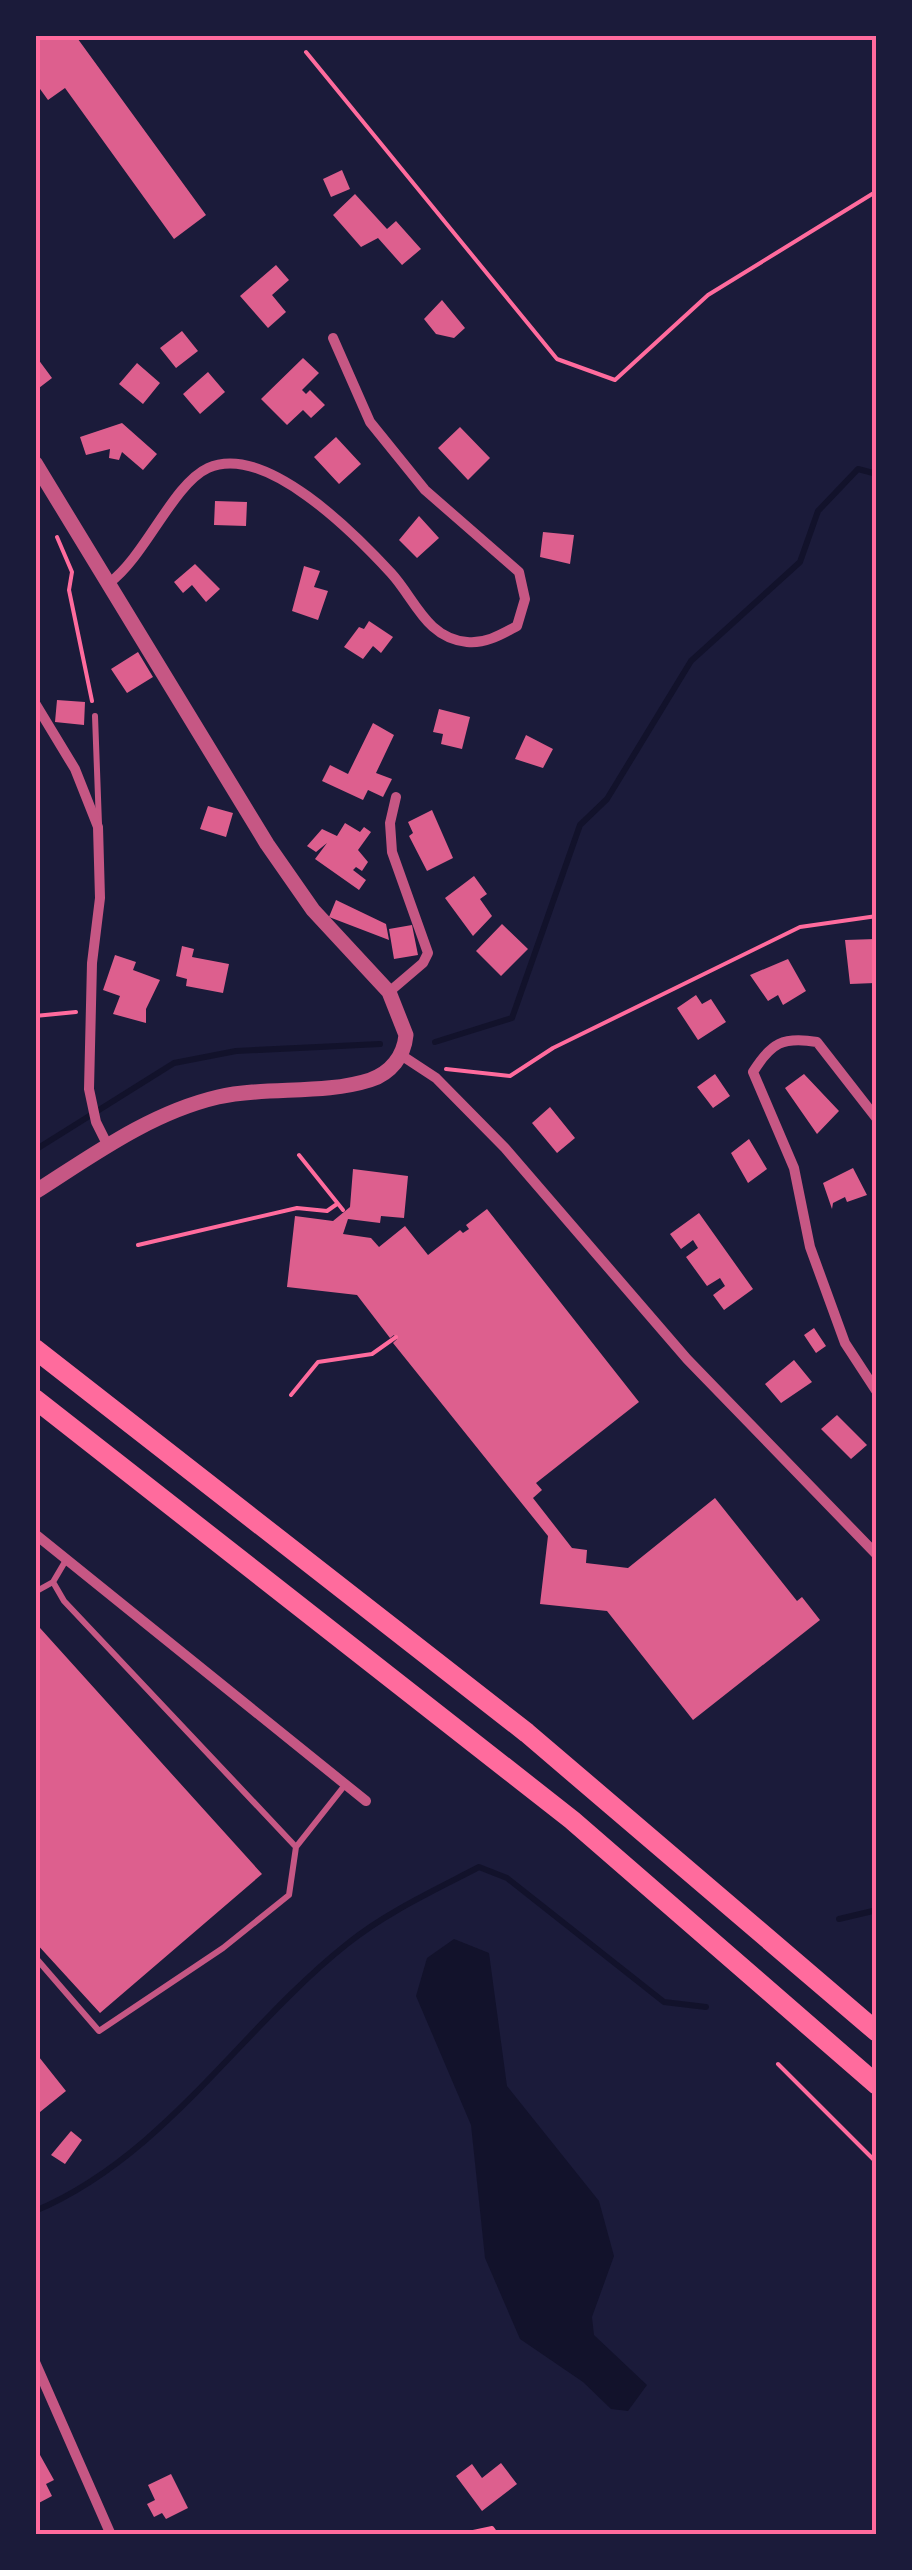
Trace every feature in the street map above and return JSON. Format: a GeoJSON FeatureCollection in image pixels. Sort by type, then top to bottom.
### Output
{"type":"FeatureCollection","features":[{"type":"Feature","properties":{"kind":"highway"},"geometry":{"type":"LineString","coordinates":[[35,1349],[527,1733],[877,2032]]}},
{"type":"Feature","properties":{"kind":"highway"},"geometry":{"type":"LineString","coordinates":[[35,1399],[572,1820],[877,2085]]}},
{"type":"Feature","properties":{"kind":"street"},"geometry":{"type":"LineString","coordinates":[[109,584],[127,570],[186,487],[206,468],[235,462],[269,472],[348,530],[394,576],[417,612],[441,634],[468,642],[494,639],[517,626],[525,598],[520,572],[425,490],[370,422],[333,338]]}},
{"type":"Feature","properties":{"kind":"street"},"geometry":{"type":"LineString","coordinates":[[35,463],[293,884],[389,992],[406,1035],[401,1055],[371,1080],[220,1097],[163,1116],[35,1192]]}},
{"type":"Feature","properties":{"kind":"street"},"geometry":{"type":"LineString","coordinates":[[35,703],[75,769],[98,827],[100,898],[91,1012],[91,1100],[108,1146]]}},
{"type":"Feature","properties":{"kind":"street"},"geometry":{"type":"LineString","coordinates":[[389,992],[424,964],[428,953],[392,852],[390,823],[396,797]]}},
{"type":"Feature","properties":{"kind":"street"},"geometry":{"type":"LineString","coordinates":[[877,1118],[816,1042],[789,1037],[767,1049],[753,1072],[794,1168],[810,1247],[845,1343],[877,1392]]}},
{"type":"Feature","properties":{"kind":"street"},"geometry":{"type":"LineString","coordinates":[[401,1055],[436,1078],[505,1148],[687,1359],[877,1555]]}},
{"type":"Feature","properties":{"kind":"street"},"geometry":{"type":"LineString","coordinates":[[35,1534],[366,1801]]}},
{"type":"Feature","properties":{"kind":"street"},"geometry":{"type":"LineString","coordinates":[[35,2362],[111,2535]]}},
{"type":"Feature","properties":{"kind":"street"},"geometry":{"type":"LineString","coordinates":[[35,2394],[46,2385]]}},
{"type":"Feature","properties":{"kind":"lane"},"geometry":{"type":"LineString","coordinates":[[95,716],[98,827]]}},
{"type":"Feature","properties":{"kind":"lane"},"geometry":{"type":"LineString","coordinates":[[35,1592],[53,1582],[67,1559]]}},
{"type":"Feature","properties":{"kind":"lane"},"geometry":{"type":"LineString","coordinates":[[53,1582],[64,1602],[296,1848]]}},
{"type":"Feature","properties":{"kind":"lane"},"geometry":{"type":"LineString","coordinates":[[35,1957],[99,2031],[223,1948],[289,1894],[296,1848],[344,1784]]}},
{"type":"Feature","properties":{"kind":"path"},"geometry":{"type":"LineString","coordinates":[[306,52],[556,359],[614,380],[708,295],[877,190]]}},
{"type":"Feature","properties":{"kind":"path"},"geometry":{"type":"LineString","coordinates":[[51,526],[72,572],[69,590],[95,716]]}},
{"type":"Feature","properties":{"kind":"path"},"geometry":{"type":"LineString","coordinates":[[436,1078],[448,1066],[510,1076],[553,1048],[800,928],[877,916]]}},
{"type":"Feature","properties":{"kind":"path"},"geometry":{"type":"LineString","coordinates":[[35,1016],[91,1012]]}},
{"type":"Feature","properties":{"kind":"path"},"geometry":{"type":"LineString","coordinates":[[299,1156],[342,1210]]}},
{"type":"Feature","properties":{"kind":"path"},"geometry":{"type":"LineString","coordinates":[[138,1246],[297,1208],[327,1211],[337,1204]]}},
{"type":"Feature","properties":{"kind":"path"},"geometry":{"type":"LineString","coordinates":[[291,1395],[318,1362],[372,1354],[396,1337]]}},
{"type":"Feature","properties":{"kind":"path"},"geometry":{"type":"LineString","coordinates":[[778,2064],[877,2163]]}},
{"type":"Feature","properties":{"kind":"path"},"geometry":{"type":"LineString","coordinates":[[459,2535],[492,2528],[497,2535]]}},
{"type":"Feature","properties":{"kind":"shaded area"},"geometry":{"type":"Polygon","coordinates":[[[454,1939],[489,1953],[507,2086],[599,2201],[614,2256],[592,2317],[594,2335],[647,2385],[628,2411],[611,2409],[583,2382],[520,2339],[485,2258],[471,2125],[416,1996],[427,1958],[454,1939]]]}},
{"type":"Feature","properties":{"kind":"building"},"geometry":{"type":"Polygon","coordinates":[[[35,35],[75,35],[206,215],[174,239],[65,88],[48,100],[35,82],[35,35]]]}},
{"type":"Feature","properties":{"kind":"building"},"geometry":{"type":"Polygon","coordinates":[[[342,170],[350,189],[331,197],[323,179],[342,170]]]}},
{"type":"Feature","properties":{"kind":"building"},"geometry":{"type":"Polygon","coordinates":[[[355,194],[387,229],[396,221],[421,249],[402,265],[378,238],[361,247],[333,215],[355,194]]]}},
{"type":"Feature","properties":{"kind":"building"},"geometry":{"type":"Polygon","coordinates":[[[276,265],[289,280],[272,295],[286,312],[268,328],[240,296],[276,265]]]}},
{"type":"Feature","properties":{"kind":"building"},"geometry":{"type":"Polygon","coordinates":[[[442,300],[465,328],[454,338],[436,334],[424,319],[442,300]]]}},
{"type":"Feature","properties":{"kind":"building"},"geometry":{"type":"Polygon","coordinates":[[[182,331],[198,351],[176,368],[160,348],[182,331]]]}},
{"type":"Feature","properties":{"kind":"building"},"geometry":{"type":"Polygon","coordinates":[[[35,355],[52,378],[35,391],[35,355]]]}},
{"type":"Feature","properties":{"kind":"building"},"geometry":{"type":"Polygon","coordinates":[[[303,358],[319,373],[302,390],[306,394],[310,390],[325,405],[311,418],[303,410],[287,425],[261,399],[303,358]]]}},
{"type":"Feature","properties":{"kind":"building"},"geometry":{"type":"Polygon","coordinates":[[[137,363],[160,383],[143,404],[119,384],[137,363]]]}},
{"type":"Feature","properties":{"kind":"building"},"geometry":{"type":"Polygon","coordinates":[[[208,372],[225,392],[200,414],[183,394],[208,372]]]}},
{"type":"Feature","properties":{"kind":"building"},"geometry":{"type":"Polygon","coordinates":[[[122,423],[157,454],[143,470],[122,452],[119,460],[109,458],[110,449],[86,455],[80,437],[122,423]]]}},
{"type":"Feature","properties":{"kind":"building"},"geometry":{"type":"Polygon","coordinates":[[[460,427],[490,458],[468,480],[438,448],[460,427]]]}},
{"type":"Feature","properties":{"kind":"building"},"geometry":{"type":"Polygon","coordinates":[[[336,437],[361,464],[339,484],[314,457],[336,437]]]}},
{"type":"Feature","properties":{"kind":"building"},"geometry":{"type":"Polygon","coordinates":[[[215,501],[247,502],[246,526],[214,525],[215,501]]]}},
{"type":"Feature","properties":{"kind":"building"},"geometry":{"type":"Polygon","coordinates":[[[419,516],[439,538],[417,558],[399,540],[419,516]]]}},
{"type":"Feature","properties":{"kind":"building"},"geometry":{"type":"Polygon","coordinates":[[[543,532],[574,535],[570,564],[540,557],[543,532]]]}},
{"type":"Feature","properties":{"kind":"building"},"geometry":{"type":"Polygon","coordinates":[[[195,564],[220,589],[206,602],[192,585],[183,593],[174,582],[195,564]]]}},
{"type":"Feature","properties":{"kind":"building"},"geometry":{"type":"Polygon","coordinates":[[[304,566],[320,571],[314,587],[328,591],[318,620],[292,611],[304,566]]]}},
{"type":"Feature","properties":{"kind":"building"},"geometry":{"type":"Polygon","coordinates":[[[369,621],[393,637],[381,653],[373,646],[363,659],[344,647],[359,627],[364,629],[369,621]]]}},
{"type":"Feature","properties":{"kind":"building"},"geometry":{"type":"Polygon","coordinates":[[[138,652],[153,677],[127,693],[111,669],[138,652]]]}},
{"type":"Feature","properties":{"kind":"building"},"geometry":{"type":"Polygon","coordinates":[[[57,700],[85,702],[84,725],[55,722],[57,700]]]}},
{"type":"Feature","properties":{"kind":"building"},"geometry":{"type":"Polygon","coordinates":[[[439,709],[470,717],[462,749],[441,744],[443,734],[433,732],[439,709]]]}},
{"type":"Feature","properties":{"kind":"building"},"geometry":{"type":"Polygon","coordinates":[[[373,723],[394,735],[376,773],[392,779],[383,797],[368,790],[363,800],[322,781],[330,765],[348,774],[373,723]]]}},
{"type":"Feature","properties":{"kind":"building"},"geometry":{"type":"Polygon","coordinates":[[[526,735],[553,749],[543,768],[515,759],[526,735]]]}},
{"type":"Feature","properties":{"kind":"building"},"geometry":{"type":"Polygon","coordinates":[[[208,806],[233,813],[226,837],[200,829],[208,806]]]}},
{"type":"Feature","properties":{"kind":"building"},"geometry":{"type":"Polygon","coordinates":[[[432,810],[453,858],[427,871],[409,836],[413,833],[408,822],[432,810]]]}},
{"type":"Feature","properties":{"kind":"building"},"geometry":{"type":"Polygon","coordinates":[[[345,823],[360,832],[364,827],[371,832],[358,850],[368,862],[362,871],[356,867],[353,870],[366,880],[359,890],[315,859],[327,843],[316,852],[307,846],[322,829],[337,836],[345,823]]]}},
{"type":"Feature","properties":{"kind":"building"},"geometry":{"type":"Polygon","coordinates":[[[474,876],[487,894],[480,899],[492,916],[473,936],[445,898],[474,876]]]}},
{"type":"Feature","properties":{"kind":"building"},"geometry":{"type":"Polygon","coordinates":[[[336,900],[386,924],[389,940],[329,917],[336,900]]]}},
{"type":"Feature","properties":{"kind":"building"},"geometry":{"type":"Polygon","coordinates":[[[502,924],[528,949],[501,976],[476,951],[502,924]]]}},
{"type":"Feature","properties":{"kind":"building"},"geometry":{"type":"Polygon","coordinates":[[[412,925],[418,955],[394,959],[389,929],[412,925]]]}},
{"type":"Feature","properties":{"kind":"building"},"geometry":{"type":"Polygon","coordinates":[[[876,939],[875,983],[850,984],[845,940],[876,939]]]}},
{"type":"Feature","properties":{"kind":"building"},"geometry":{"type":"Polygon","coordinates":[[[182,946],[194,949],[192,957],[229,964],[223,993],[186,986],[187,979],[176,976],[182,946]]]}},
{"type":"Feature","properties":{"kind":"building"},"geometry":{"type":"Polygon","coordinates":[[[115,955],[136,962],[133,970],[160,980],[146,1009],[146,1023],[113,1014],[120,996],[103,990],[115,955]]]}},
{"type":"Feature","properties":{"kind":"building"},"geometry":{"type":"Polygon","coordinates":[[[788,959],[806,991],[783,1005],[778,995],[768,1001],[750,975],[788,959]]]}},
{"type":"Feature","properties":{"kind":"building"},"geometry":{"type":"Polygon","coordinates":[[[696,995],[702,1004],[711,999],[726,1022],[698,1040],[677,1008],[696,995]]]}},
{"type":"Feature","properties":{"kind":"building"},"geometry":{"type":"Polygon","coordinates":[[[715,1074],[730,1096],[713,1108],[697,1087],[715,1074]]]}},
{"type":"Feature","properties":{"kind":"building"},"geometry":{"type":"Polygon","coordinates":[[[804,1074],[839,1111],[817,1134],[785,1088],[804,1074]]]}},
{"type":"Feature","properties":{"kind":"building"},"geometry":{"type":"Polygon","coordinates":[[[550,1107],[575,1138],[557,1153],[532,1123],[550,1107]]]}},
{"type":"Feature","properties":{"kind":"building"},"geometry":{"type":"Polygon","coordinates":[[[749,1139],[767,1169],[748,1183],[731,1153],[749,1139]]]}},
{"type":"Feature","properties":{"kind":"building"},"geometry":{"type":"Polygon","coordinates":[[[853,1168],[867,1195],[847,1202],[845,1197],[833,1203],[832,1209],[823,1183],[853,1168]]]}},
{"type":"Feature","properties":{"kind":"building"},"geometry":{"type":"Polygon","coordinates":[[[353,1169],[408,1176],[404,1218],[381,1216],[380,1223],[348,1219],[343,1234],[371,1238],[379,1247],[405,1226],[428,1255],[460,1230],[463,1233],[469,1229],[466,1225],[487,1209],[639,1402],[536,1483],[542,1490],[533,1498],[572,1548],[587,1550],[586,1563],[628,1568],[715,1498],[797,1601],[802,1597],[820,1620],[693,1720],[607,1611],[540,1604],[548,1536],[393,1343],[397,1339],[394,1335],[390,1338],[357,1295],[287,1287],[295,1216],[333,1221],[350,1207],[353,1169]]]}},
{"type":"Feature","properties":{"kind":"building"},"geometry":{"type":"Polygon","coordinates":[[[699,1213],[753,1289],[724,1310],[713,1295],[725,1286],[720,1278],[707,1286],[686,1257],[698,1248],[693,1240],[681,1249],[670,1234],[699,1213]]]}},
{"type":"Feature","properties":{"kind":"building"},"geometry":{"type":"Polygon","coordinates":[[[814,1328],[826,1346],[816,1353],[804,1335],[814,1328]]]}},
{"type":"Feature","properties":{"kind":"building"},"geometry":{"type":"Polygon","coordinates":[[[794,1360],[812,1382],[781,1403],[765,1384],[794,1360]]]}},
{"type":"Feature","properties":{"kind":"building"},"geometry":{"type":"Polygon","coordinates":[[[837,1415],[867,1445],[851,1459],[821,1429],[837,1415]]]}},
{"type":"Feature","properties":{"kind":"building"},"geometry":{"type":"Polygon","coordinates":[[[40,1628],[262,1874],[100,2013],[35,1942],[35,1632],[40,1628]]]}},
{"type":"Feature","properties":{"kind":"building"},"geometry":{"type":"Polygon","coordinates":[[[39,2057],[66,2091],[40,2112],[35,2105],[35,2060],[39,2057]]]}},
{"type":"Feature","properties":{"kind":"building"},"geometry":{"type":"Polygon","coordinates":[[[71,2131],[82,2140],[65,2164],[51,2155],[71,2131]]]}},
{"type":"Feature","properties":{"kind":"building"},"geometry":{"type":"Polygon","coordinates":[[[35,2446],[54,2480],[46,2484],[52,2496],[35,2505],[35,2446]]]}},
{"type":"Feature","properties":{"kind":"building"},"geometry":{"type":"Polygon","coordinates":[[[501,2463],[517,2484],[482,2511],[456,2476],[472,2464],[482,2478],[501,2463]]]}},
{"type":"Feature","properties":{"kind":"building"},"geometry":{"type":"Polygon","coordinates":[[[171,2474],[188,2508],[166,2519],[162,2513],[154,2517],[147,2504],[155,2500],[148,2485],[171,2474]]]}},
{"type":"Feature","properties":{"kind":"waterway"},"geometry":{"type":"LineString","coordinates":[[435,1042],[512,1018],[580,825],[607,799],[691,661],[800,562],[818,511],[858,469],[877,474]]}},
{"type":"Feature","properties":{"kind":"waterway"},"geometry":{"type":"LineString","coordinates":[[35,1150],[174,1063],[236,1051],[380,1044]]}},
{"type":"Feature","properties":{"kind":"waterway"},"geometry":{"type":"LineString","coordinates":[[35,2211],[81,2187],[163,2125],[271,2014],[347,1944],[394,1912],[479,1867],[507,1878],[664,2002],[706,2007]]}},
{"type":"Feature","properties":{"kind":"waterway"},"geometry":{"type":"LineString","coordinates":[[839,1919],[877,1910]]}}]}
